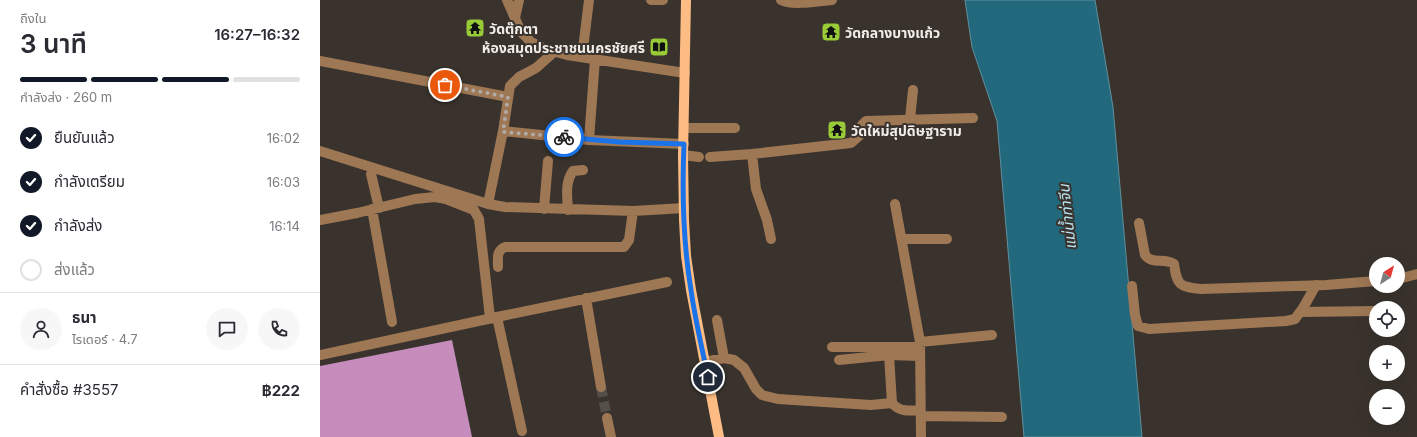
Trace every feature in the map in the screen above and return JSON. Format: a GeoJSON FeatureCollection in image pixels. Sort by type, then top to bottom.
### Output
{"type":"FeatureCollection","features":[{"type":"Feature","properties":{"kind":"main road"},"geometry":{"type":"LineString","coordinates":[[686,0],[684,128],[684,208],[686,249],[691,290],[719,437]]}},
{"type":"Feature","properties":{"kind":"street"},"geometry":{"type":"LineString","coordinates":[[507,0],[520,32],[531,42],[544,49],[582,57],[685,73]]}},
{"type":"Feature","properties":{"kind":"street"},"geometry":{"type":"LineString","coordinates":[[515,18],[519,0]]}},
{"type":"Feature","properties":{"kind":"street"},"geometry":{"type":"LineString","coordinates":[[582,57],[590,0]]}},
{"type":"Feature","properties":{"kind":"street"},"geometry":{"type":"LineString","coordinates":[[652,0],[663,0]]}},
{"type":"Feature","properties":{"kind":"street"},"geometry":{"type":"LineString","coordinates":[[781,0],[784,2],[796,3],[832,0]]}},
{"type":"Feature","properties":{"kind":"street"},"geometry":{"type":"LineString","coordinates":[[488,204],[503,132],[510,86],[520,77],[536,68],[554,52]]}},
{"type":"Feature","properties":{"kind":"street"},"geometry":{"type":"LineString","coordinates":[[589,140],[595,59]]}},
{"type":"Feature","properties":{"kind":"street"},"geometry":{"type":"LineString","coordinates":[[320,61],[508,97]]}},
{"type":"Feature","properties":{"kind":"street"},"geometry":{"type":"LineString","coordinates":[[910,119],[913,90]]}},
{"type":"Feature","properties":{"kind":"street"},"geometry":{"type":"LineString","coordinates":[[684,155],[704,157],[752,154],[842,145],[851,143],[859,136],[862,125],[866,121],[973,118]]}},
{"type":"Feature","properties":{"kind":"street"},"geometry":{"type":"LineString","coordinates":[[684,128],[735,128]]}},
{"type":"Feature","properties":{"kind":"street"},"geometry":{"type":"LineString","coordinates":[[503,132],[589,140],[684,144]]}},
{"type":"Feature","properties":{"kind":"street"},"geometry":{"type":"LineString","coordinates":[[320,151],[488,204],[505,207],[633,211],[684,208]]}},
{"type":"Feature","properties":{"kind":"street"},"geometry":{"type":"LineString","coordinates":[[752,154],[756,189],[771,239]]}},
{"type":"Feature","properties":{"kind":"street"},"geometry":{"type":"LineString","coordinates":[[544,209],[548,161]]}},
{"type":"Feature","properties":{"kind":"street"},"geometry":{"type":"LineString","coordinates":[[568,210],[567,190],[569,176],[573,171],[583,170]]}},
{"type":"Feature","properties":{"kind":"street"},"geometry":{"type":"LineString","coordinates":[[371,174],[392,322]]}},
{"type":"Feature","properties":{"kind":"street"},"geometry":{"type":"LineString","coordinates":[[320,220],[415,199],[435,197],[446,199],[474,210],[479,219],[493,318],[522,431]]}},
{"type":"Feature","properties":{"kind":"street"},"geometry":{"type":"LineString","coordinates":[[895,204],[920,348],[921,437]]}},
{"type":"Feature","properties":{"kind":"street"},"geometry":{"type":"LineString","coordinates":[[498,267],[498,253],[505,247],[624,247],[629,240],[633,211]]}},
{"type":"Feature","properties":{"kind":"street"},"geometry":{"type":"LineString","coordinates":[[1139,223],[1145,255],[1151,260],[1170,261],[1174,264],[1178,283],[1187,288],[1201,289],[1316,285],[1369,281]]}},
{"type":"Feature","properties":{"kind":"street"},"geometry":{"type":"LineString","coordinates":[[902,240],[947,238]]}},
{"type":"Feature","properties":{"kind":"street"},"geometry":{"type":"LineString","coordinates":[[1405,277],[1417,274]]}},
{"type":"Feature","properties":{"kind":"street"},"geometry":{"type":"LineString","coordinates":[[320,355],[666,282]]}},
{"type":"Feature","properties":{"kind":"street"},"geometry":{"type":"LineString","coordinates":[[1132,286],[1135,315],[1138,326],[1149,329],[1286,321],[1295,318],[1300,312],[1316,285]]}},
{"type":"Feature","properties":{"kind":"street"},"geometry":{"type":"LineString","coordinates":[[586,298],[601,387]]}},
{"type":"Feature","properties":{"kind":"street"},"geometry":{"type":"LineString","coordinates":[[1300,312],[1369,311]]}},
{"type":"Feature","properties":{"kind":"street"},"geometry":{"type":"LineString","coordinates":[[717,320],[724,358]]}},
{"type":"Feature","properties":{"kind":"street"},"geometry":{"type":"LineString","coordinates":[[839,360],[889,355],[992,334]]}},
{"type":"Feature","properties":{"kind":"street"},"geometry":{"type":"LineString","coordinates":[[832,347],[920,348]]}},
{"type":"Feature","properties":{"kind":"street"},"geometry":{"type":"LineString","coordinates":[[889,355],[892,403],[895,407],[921,413],[1002,417]]}},
{"type":"Feature","properties":{"kind":"street"},"geometry":{"type":"LineString","coordinates":[[705,362],[724,358],[734,360],[744,368],[756,389],[762,395],[778,399],[871,404],[892,403]]}},
{"type":"Feature","properties":{"kind":"street"},"geometry":{"type":"LineString","coordinates":[[607,418],[611,437]]}},
{"type":"Feature","properties":{"kind":"water","name":"แม่น้ำท่าจีน"},"geometry":{"type":"Polygon","coordinates":[[[965,0],[1095,0],[1113,107],[1142,437],[1024,437],[997,121],[972,47],[965,0]]]}},
{"type":"Feature","properties":{"kind":"building"},"geometry":{"type":"Polygon","coordinates":[[[452,340],[472,437],[320,437],[320,366],[452,340]]]}},
{"type":"Feature","properties":{"kind":"tunnel"},"geometry":{"type":"LineString","coordinates":[[601,387],[607,418]]}},
{"type":"Feature","properties":{"kind":"way so far"},"geometry":{"type":"LineString","coordinates":[[445,85],[508,97],[503,132],[564,137]]}},
{"type":"Feature","properties":{"kind":"place","name":"วัดตุ๊กตา"},"geometry":{"type":"Point","coordinates":[475,28]}},
{"type":"Feature","properties":{"kind":"place","name":"วัดกลางบางแก้ว"},"geometry":{"type":"Point","coordinates":[831,32]}},
{"type":"Feature","properties":{"kind":"place","name":"ห้องสมุดประชาชนนครชัยศรี"},"geometry":{"type":"Point","coordinates":[659,47]}},
{"type":"Feature","properties":{"kind":"place","name":"วัดใหม่สุปดิษฐาราม"},"geometry":{"type":"Point","coordinates":[837,130]}},
{"type":"Feature","properties":{"kind":"route"},"geometry":{"type":"LineString","coordinates":[[564,137],[634,143],[684,144],[684,220],[686,256],[708,377]]}}]}
